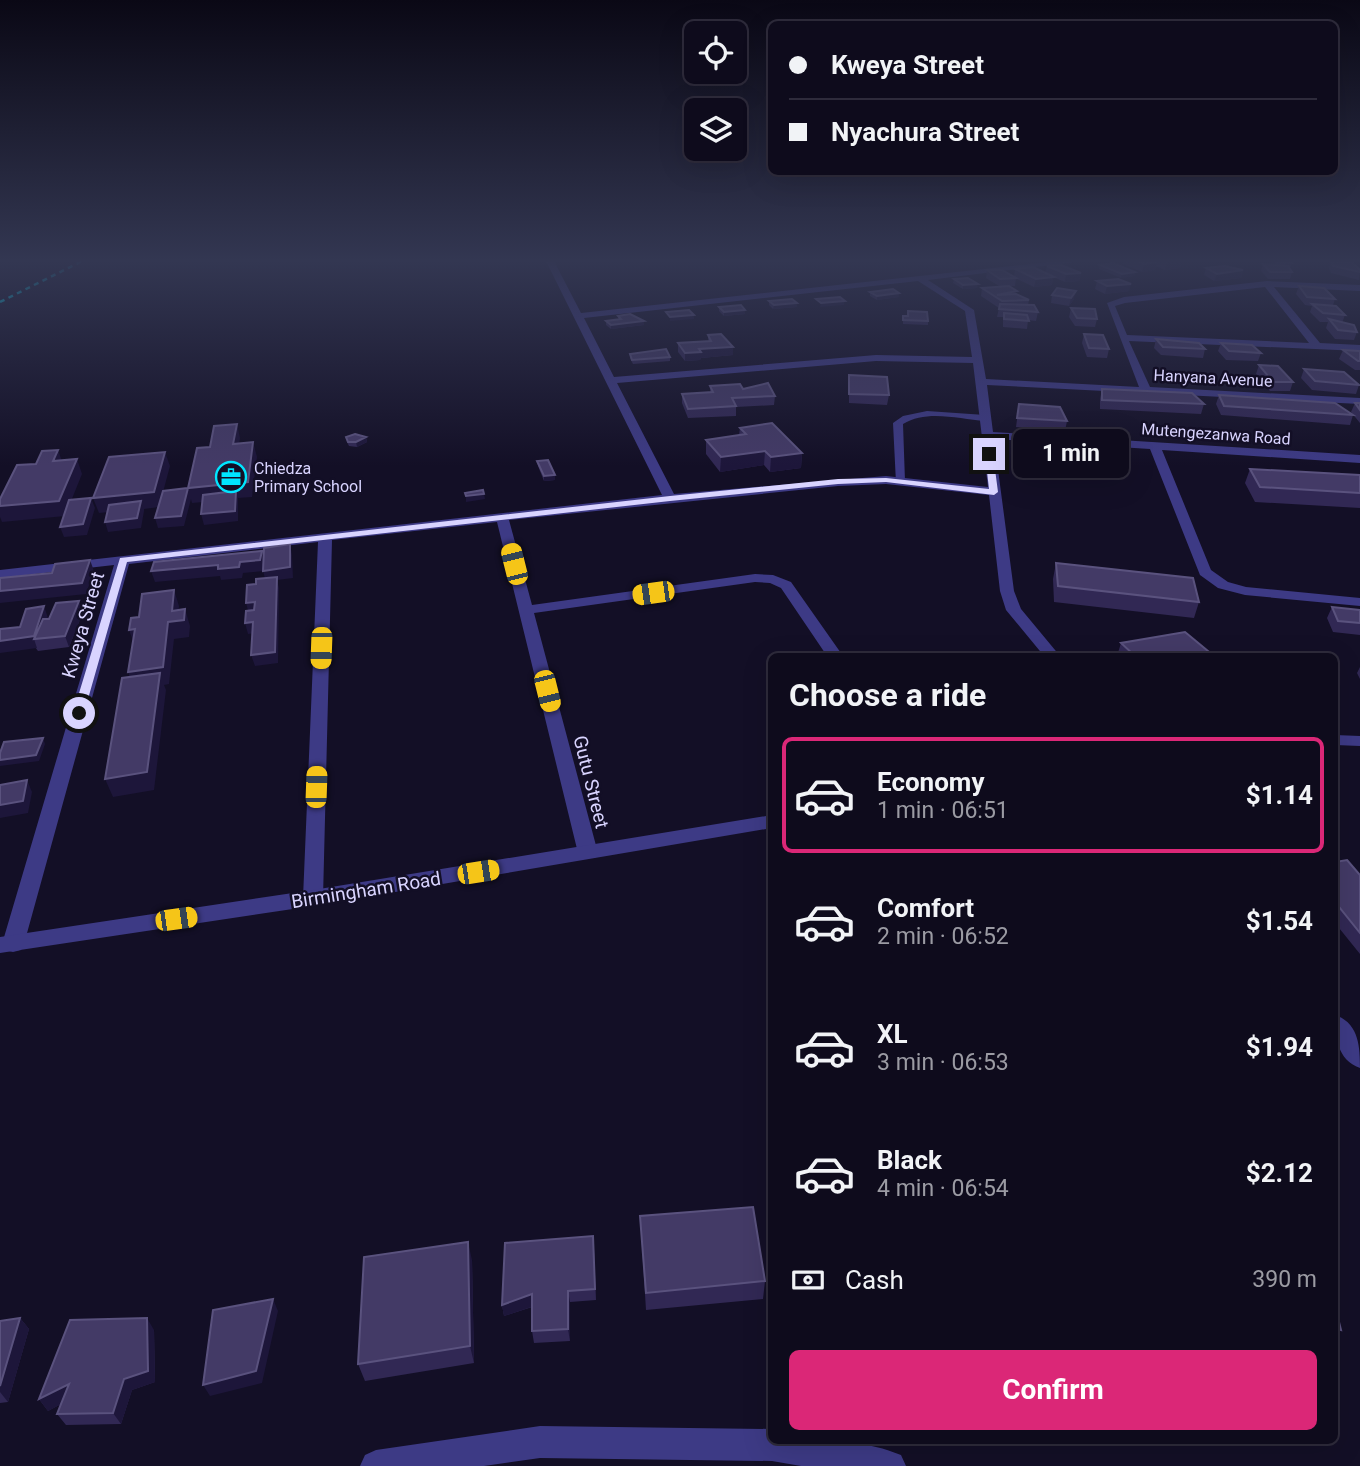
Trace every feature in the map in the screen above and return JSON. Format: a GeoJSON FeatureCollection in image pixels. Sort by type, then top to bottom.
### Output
{"type":"FeatureCollection","features":[{"type":"Feature","properties":{"kind":"street"},"geometry":{"type":"LineString","coordinates":[[583,329],[670,498]]}},
{"type":"Feature","properties":{"kind":"street"},"geometry":{"type":"LineString","coordinates":[[971,329],[981,382],[1007,592],[1014,610],[1050,653]]}},
{"type":"Feature","properties":{"kind":"street"},"geometry":{"type":"LineString","coordinates":[[1120,329],[1146,390]]}},
{"type":"Feature","properties":{"kind":"street"},"geometry":{"type":"LineString","coordinates":[[1304,329],[1317,346]]}},
{"type":"Feature","properties":{"kind":"street"},"geometry":{"type":"LineString","coordinates":[[1123,338],[1360,348]]}},
{"type":"Feature","properties":{"kind":"street"},"geometry":{"type":"LineString","coordinates":[[610,380],[876,358],[975,360]]}},
{"type":"Feature","properties":{"kind":"street","name":"Hanyana Avenue"},"geometry":{"type":"LineString","coordinates":[[981,382],[1360,401]]}},
{"type":"Feature","properties":{"kind":"street","name":"Mutengezanwa Road"},"geometry":{"type":"LineString","coordinates":[[987,435],[1360,459]]}},
{"type":"Feature","properties":{"kind":"street"},"geometry":{"type":"LineString","coordinates":[[1154,445],[1205,572],[1223,585],[1245,591],[1360,602]]}},
{"type":"Feature","properties":{"kind":"street"},"geometry":{"type":"LineString","coordinates":[[0,574],[670,498],[838,482],[900,481],[994,492]]}},
{"type":"Feature","properties":{"kind":"street","name":"Gutu Street"},"geometry":{"type":"LineString","coordinates":[[502,517],[588,853]]}},
{"type":"Feature","properties":{"kind":"street"},"geometry":{"type":"LineString","coordinates":[[313,898],[325,537]]}},
{"type":"Feature","properties":{"kind":"street","name":"Kweya Street"},"geometry":{"type":"LineString","coordinates":[[6,945],[123,560]]}},
{"type":"Feature","properties":{"kind":"street"},"geometry":{"type":"LineString","coordinates":[[526,610],[755,578],[773,579],[786,585],[833,653]]}},
{"type":"Feature","properties":{"kind":"street"},"geometry":{"type":"LineString","coordinates":[[1338,740],[1360,741]]}},
{"type":"Feature","properties":{"kind":"street","name":"Birmingham Road"},"geometry":{"type":"LineString","coordinates":[[6,945],[313,898],[768,822]]}},
{"type":"Feature","properties":{"kind":"street"},"geometry":{"type":"LineString","coordinates":[[1338,1028],[1360,1058]]}},
{"type":"Feature","properties":{"kind":"street"},"geometry":{"type":"LineString","coordinates":[[376,1466],[554,1442],[772,1445],[890,1466]]}},
{"type":"Feature","properties":{"kind":"lane"},"geometry":{"type":"LineString","coordinates":[[900,481],[898,423],[906,416],[921,414],[985,418]]}},
{"type":"Feature","properties":{"kind":"building"},"geometry":{"type":"Polygon","coordinates":[[[721,334],[733,347],[699,349],[701,352],[685,353],[678,343],[711,341],[708,335],[721,334]]]}},
{"type":"Feature","properties":{"kind":"building"},"geometry":{"type":"Polygon","coordinates":[[[1084,334],[1103,335],[1109,349],[1089,348],[1084,334]]]}},
{"type":"Feature","properties":{"kind":"building"},"geometry":{"type":"Polygon","coordinates":[[[1156,339],[1199,343],[1205,349],[1163,347],[1156,339]]]}},
{"type":"Feature","properties":{"kind":"building"},"geometry":{"type":"Polygon","coordinates":[[[1221,343],[1252,345],[1261,353],[1229,351],[1221,343]]]}},
{"type":"Feature","properties":{"kind":"building"},"geometry":{"type":"Polygon","coordinates":[[[666,349],[670,357],[632,360],[630,354],[666,349]]]}},
{"type":"Feature","properties":{"kind":"building"},"geometry":{"type":"Polygon","coordinates":[[[1343,350],[1360,351],[1360,361],[1358,361],[1343,350]]]}},
{"type":"Feature","properties":{"kind":"building"},"geometry":{"type":"Polygon","coordinates":[[[1259,365],[1278,366],[1293,382],[1273,382],[1259,365]]]}},
{"type":"Feature","properties":{"kind":"building"},"geometry":{"type":"Polygon","coordinates":[[[1304,369],[1344,372],[1359,385],[1315,381],[1304,369]]]}},
{"type":"Feature","properties":{"kind":"building"},"geometry":{"type":"Polygon","coordinates":[[[849,375],[887,377],[889,395],[849,394],[849,375]]]}},
{"type":"Feature","properties":{"kind":"building"},"geometry":{"type":"Polygon","coordinates":[[[768,383],[775,396],[732,398],[736,406],[688,409],[682,394],[713,392],[710,386],[740,384],[743,389],[768,383]]]}},
{"type":"Feature","properties":{"kind":"building"},"geometry":{"type":"Polygon","coordinates":[[[1102,389],[1192,393],[1204,404],[1102,400],[1102,389]]]}},
{"type":"Feature","properties":{"kind":"building"},"geometry":{"type":"Polygon","coordinates":[[[1219,395],[1335,403],[1353,415],[1224,406],[1219,395]]]}},
{"type":"Feature","properties":{"kind":"building"},"geometry":{"type":"Polygon","coordinates":[[[1019,404],[1060,407],[1067,421],[1017,418],[1019,404]]]}},
{"type":"Feature","properties":{"kind":"building"},"geometry":{"type":"Polygon","coordinates":[[[772,423],[802,453],[771,457],[765,451],[721,457],[706,440],[746,434],[740,428],[772,423]]]}},
{"type":"Feature","properties":{"kind":"building"},"geometry":{"type":"Polygon","coordinates":[[[237,424],[233,444],[253,442],[248,482],[188,488],[197,448],[210,447],[214,426],[237,424]]]}},
{"type":"Feature","properties":{"kind":"building"},"geometry":{"type":"Polygon","coordinates":[[[355,434],[366,437],[356,442],[348,442],[346,437],[355,434]]]}},
{"type":"Feature","properties":{"kind":"building"},"geometry":{"type":"Polygon","coordinates":[[[58,450],[53,461],[77,459],[59,501],[0,506],[0,499],[17,465],[36,464],[42,451],[58,450]]]}},
{"type":"Feature","properties":{"kind":"building"},"geometry":{"type":"Polygon","coordinates":[[[165,452],[154,492],[93,498],[109,457],[165,452]]]}},
{"type":"Feature","properties":{"kind":"building"},"geometry":{"type":"Polygon","coordinates":[[[548,460],[555,475],[544,476],[537,461],[548,460]]]}},
{"type":"Feature","properties":{"kind":"building"},"geometry":{"type":"Polygon","coordinates":[[[1250,469],[1360,475],[1360,493],[1260,487],[1250,469]]]}},
{"type":"Feature","properties":{"kind":"building"},"geometry":{"type":"Polygon","coordinates":[[[188,488],[181,516],[155,518],[163,491],[188,488]]]}},
{"type":"Feature","properties":{"kind":"building"},"geometry":{"type":"Polygon","coordinates":[[[483,490],[484,494],[466,496],[465,493],[483,490]]]}},
{"type":"Feature","properties":{"kind":"building"},"geometry":{"type":"Polygon","coordinates":[[[236,491],[235,511],[201,514],[203,495],[236,491]]]}},
{"type":"Feature","properties":{"kind":"building"},"geometry":{"type":"Polygon","coordinates":[[[91,498],[83,524],[60,527],[69,500],[91,498]]]}},
{"type":"Feature","properties":{"kind":"building"},"geometry":{"type":"Polygon","coordinates":[[[141,501],[137,518],[105,522],[109,505],[141,501]]]}},
{"type":"Feature","properties":{"kind":"building"},"geometry":{"type":"Polygon","coordinates":[[[290,544],[290,567],[263,571],[264,548],[290,544]]]}},
{"type":"Feature","properties":{"kind":"building"},"geometry":{"type":"Polygon","coordinates":[[[262,551],[260,560],[240,562],[239,567],[218,569],[218,565],[151,571],[154,562],[262,551]]]}},
{"type":"Feature","properties":{"kind":"building"},"geometry":{"type":"Polygon","coordinates":[[[90,560],[82,583],[0,591],[0,578],[52,573],[55,564],[90,560]]]}},
{"type":"Feature","properties":{"kind":"building"},"geometry":{"type":"Polygon","coordinates":[[[1056,563],[1193,578],[1199,602],[1058,586],[1056,563]]]}},
{"type":"Feature","properties":{"kind":"building"},"geometry":{"type":"Polygon","coordinates":[[[277,577],[275,652],[251,655],[253,622],[245,623],[246,611],[254,610],[255,602],[246,603],[247,585],[256,584],[256,579],[277,577]]]}},
{"type":"Feature","properties":{"kind":"building"},"geometry":{"type":"Polygon","coordinates":[[[174,590],[172,611],[185,609],[184,620],[168,622],[163,667],[128,672],[135,629],[129,630],[131,618],[139,617],[142,594],[174,590]]]}},
{"type":"Feature","properties":{"kind":"building"},"geometry":{"type":"Polygon","coordinates":[[[79,601],[65,636],[34,639],[43,619],[49,619],[56,603],[79,601]]]}},
{"type":"Feature","properties":{"kind":"building"},"geometry":{"type":"Polygon","coordinates":[[[44,606],[34,636],[0,641],[0,629],[20,627],[26,609],[44,606]]]}},
{"type":"Feature","properties":{"kind":"building"},"geometry":{"type":"Polygon","coordinates":[[[1332,607],[1360,610],[1360,623],[1338,621],[1332,607]]]}},
{"type":"Feature","properties":{"kind":"building"},"geometry":{"type":"Polygon","coordinates":[[[1185,632],[1210,653],[1132,653],[1121,643],[1185,632]]]}},
{"type":"Feature","properties":{"kind":"building"},"geometry":{"type":"Polygon","coordinates":[[[160,673],[147,772],[105,779],[122,678],[160,673]]]}},
{"type":"Feature","properties":{"kind":"building"},"geometry":{"type":"Polygon","coordinates":[[[43,738],[36,755],[0,760],[4,742],[43,738]]]}},
{"type":"Feature","properties":{"kind":"building"},"geometry":{"type":"Polygon","coordinates":[[[27,780],[23,801],[0,805],[0,785],[27,780]]]}},
{"type":"Feature","properties":{"kind":"building"},"geometry":{"type":"Polygon","coordinates":[[[1347,860],[1360,875],[1360,933],[1338,906],[1338,862],[1347,860]]]}},
{"type":"Feature","properties":{"kind":"building"},"geometry":{"type":"Polygon","coordinates":[[[753,1207],[765,1281],[646,1293],[640,1216],[753,1207]]]}},
{"type":"Feature","properties":{"kind":"building"},"geometry":{"type":"Polygon","coordinates":[[[593,1236],[595,1289],[568,1291],[568,1329],[532,1331],[532,1294],[502,1305],[505,1243],[593,1236]]]}},
{"type":"Feature","properties":{"kind":"building"},"geometry":{"type":"Polygon","coordinates":[[[468,1242],[470,1346],[358,1364],[364,1257],[468,1242]]]}},
{"type":"Feature","properties":{"kind":"building"},"geometry":{"type":"Polygon","coordinates":[[[273,1299],[256,1371],[203,1385],[213,1310],[273,1299]]]}},
{"type":"Feature","properties":{"kind":"building"},"geometry":{"type":"Polygon","coordinates":[[[20,1318],[0,1386],[0,1321],[20,1318]]]}},
{"type":"Feature","properties":{"kind":"building"},"geometry":{"type":"Polygon","coordinates":[[[147,1318],[148,1371],[124,1379],[113,1413],[57,1414],[69,1384],[39,1399],[70,1320],[147,1318]]]}},
{"type":"Feature","properties":{"kind":"place","name":"Chiedza Primary School"},"geometry":{"type":"Point","coordinates":[231,477]}},
{"type":"Feature","properties":{"kind":"route"},"geometry":{"type":"LineString","coordinates":[[79,713],[123,560],[670,498],[838,482],[886,480],[994,492],[989,454]]}}]}
